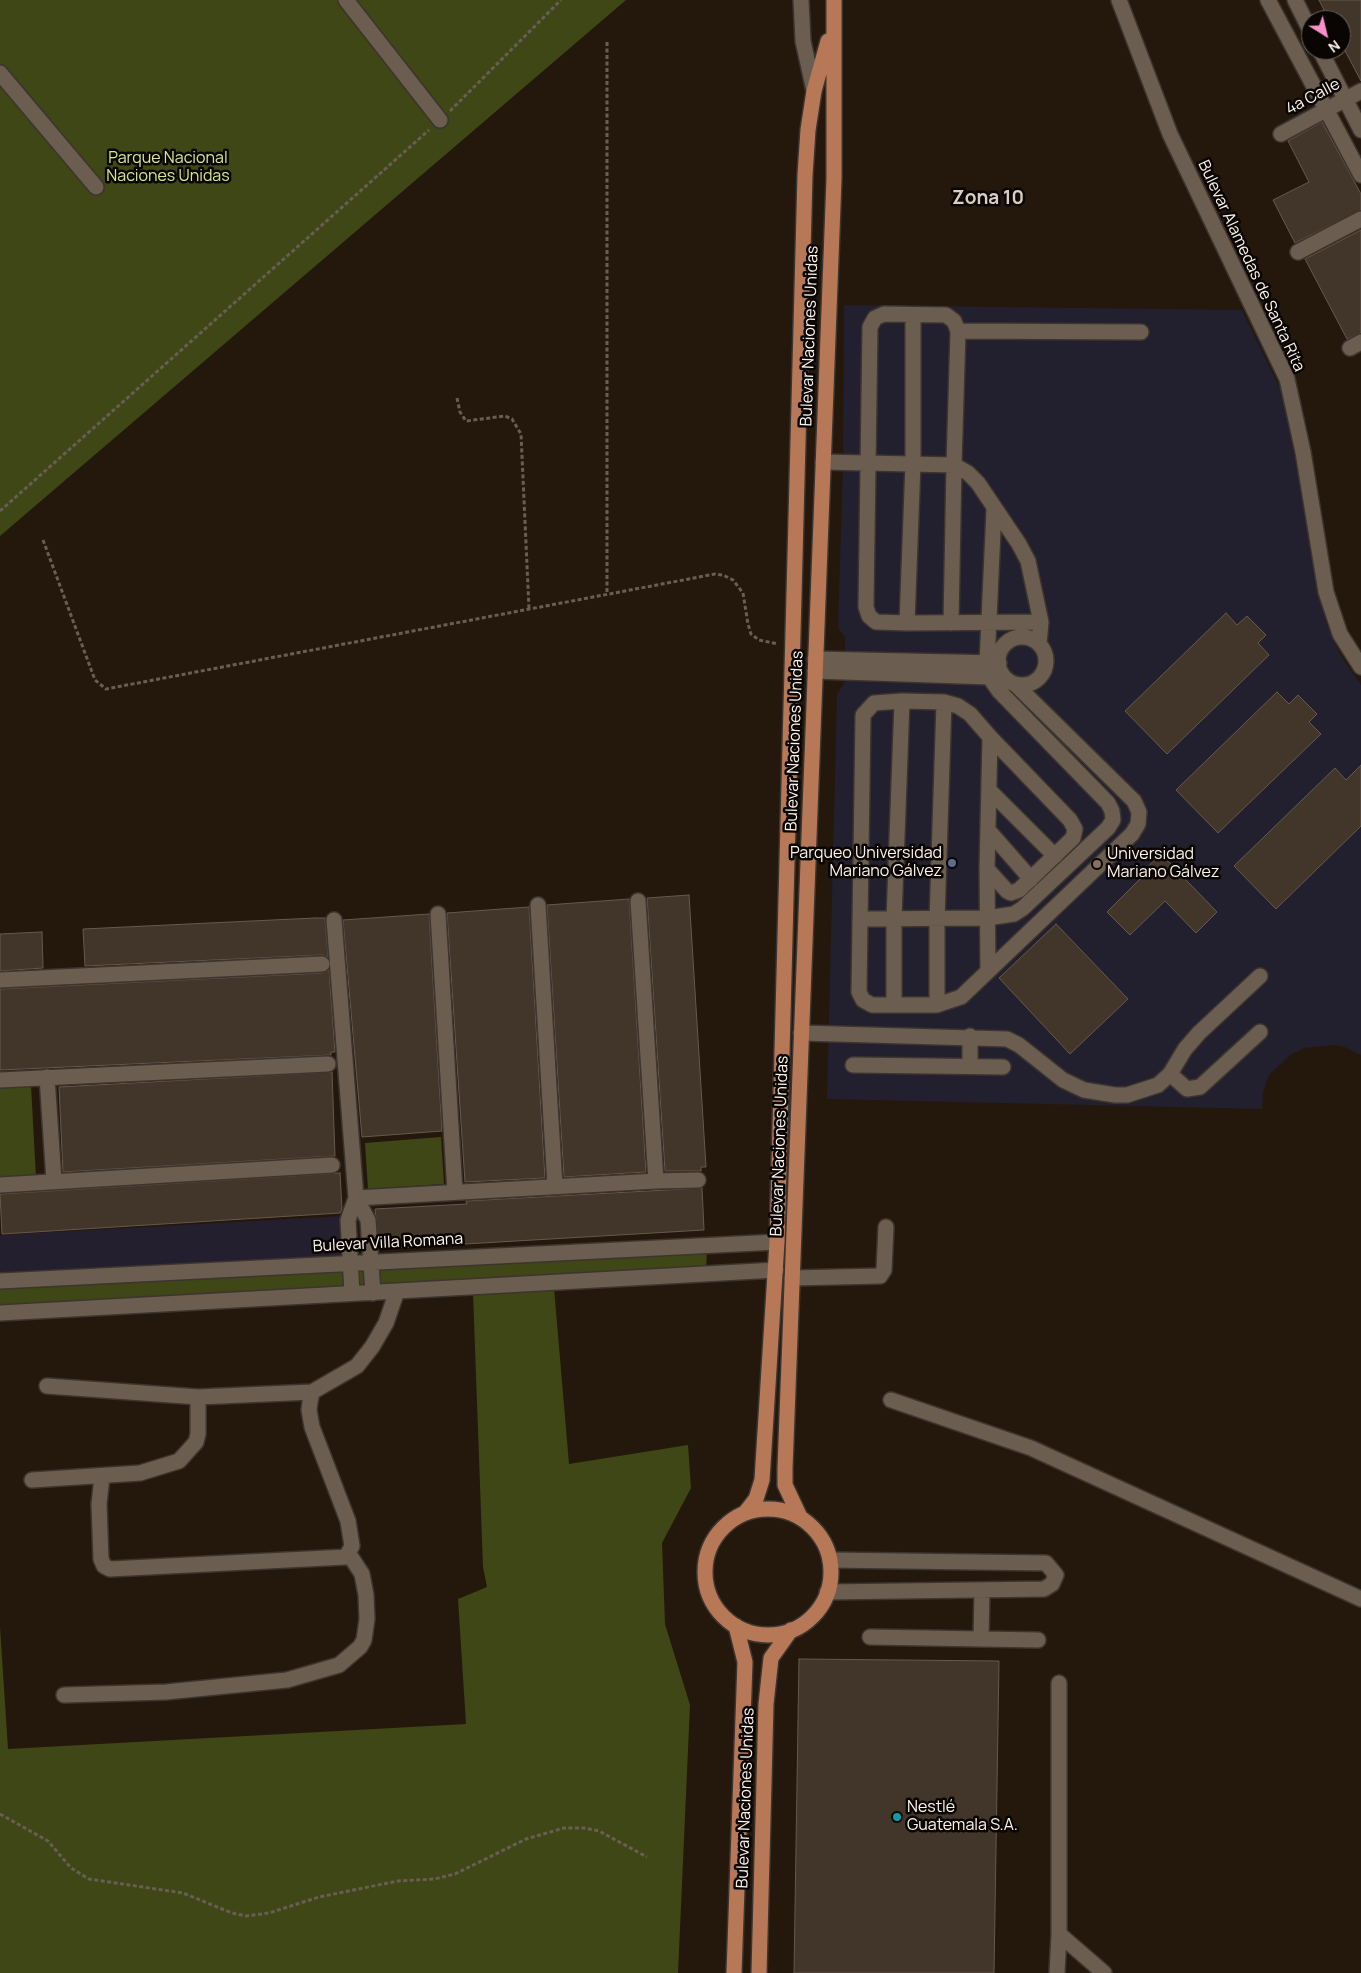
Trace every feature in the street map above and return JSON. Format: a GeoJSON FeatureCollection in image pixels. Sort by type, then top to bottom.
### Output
{"type":"FeatureCollection","features":[{"type":"Feature","properties":{"kind":"main road","name":"Bulevar Naciones Unidas"},"geometry":{"type":"LineString","coordinates":[[800,1517],[785,1485],[834,179],[834,0]]}},
{"type":"Feature","properties":{"kind":"main road","name":"Bulevar Naciones Unidas"},"geometry":{"type":"LineString","coordinates":[[745,1512],[756,1499],[762,1480],[778,1242],[791,644],[805,175],[808,130],[814,90],[833,22]]}},
{"type":"Feature","properties":{"kind":"main road"},"geometry":{"type":"LineString","coordinates":[[814,90],[825,111],[834,136]]}},
{"type":"Feature","properties":{"kind":"main road"},"geometry":{"type":"LineString","coordinates":[[805,175],[816,168],[823,168],[834,179]]}},
{"type":"Feature","properties":{"kind":"main road"},"geometry":{"type":"LineString","coordinates":[[773,1508],[800,1517],[817,1531],[823,1540],[830,1560],[831,1571],[827,1592],[816,1611],[790,1630],[762,1635],[736,1626],[724,1618],[708,1594],[704,1567],[713,1540],[722,1528],[745,1512],[773,1508]]}},
{"type":"Feature","properties":{"kind":"main road","name":"Bulevar Naciones Unidas"},"geometry":{"type":"LineString","coordinates":[[734,1973],[745,1662],[736,1626]]}},
{"type":"Feature","properties":{"kind":"main road","name":"Bulevar Naciones Unidas"},"geometry":{"type":"LineString","coordinates":[[759,1973],[766,1704],[771,1658],[790,1630]]}},
{"type":"Feature","properties":{"kind":"street"},"geometry":{"type":"LineString","coordinates":[[346,0],[440,120]]}},
{"type":"Feature","properties":{"kind":"street"},"geometry":{"type":"LineString","coordinates":[[800,0],[803,41],[814,90]]}},
{"type":"Feature","properties":{"kind":"street","name":"Bulevar Alamedas de Santa Rita"},"geometry":{"type":"LineString","coordinates":[[1119,0],[1170,134],[1286,379],[1303,452],[1326,592],[1340,634],[1361,667]]}},
{"type":"Feature","properties":{"kind":"street"},"geometry":{"type":"LineString","coordinates":[[1301,14],[1293,0],[1271,5],[1361,175]]}},
{"type":"Feature","properties":{"kind":"street"},"geometry":{"type":"LineString","coordinates":[[1325,60],[1361,130]]}},
{"type":"Feature","properties":{"kind":"street"},"geometry":{"type":"LineString","coordinates":[[0,73],[96,187]]}},
{"type":"Feature","properties":{"kind":"street","name":"4a Calle"},"geometry":{"type":"LineString","coordinates":[[1281,134],[1361,91]]}},
{"type":"Feature","properties":{"kind":"street"},"geometry":{"type":"LineString","coordinates":[[1298,252],[1361,219]]}},
{"type":"Feature","properties":{"kind":"street"},"geometry":{"type":"LineString","coordinates":[[951,623],[958,331],[954,321],[946,315],[913,316],[884,314],[875,318],[870,327],[866,607],[869,616],[876,622],[907,623],[951,623],[989,622],[1041,622]]}},
{"type":"Feature","properties":{"kind":"street"},"geometry":{"type":"LineString","coordinates":[[907,623],[913,463],[913,316]]}},
{"type":"Feature","properties":{"kind":"street"},"geometry":{"type":"LineString","coordinates":[[958,331],[1141,332]]}},
{"type":"Feature","properties":{"kind":"street"},"geometry":{"type":"LineString","coordinates":[[823,462],[954,465],[968,473],[978,484],[1019,544],[1028,561],[1041,622],[1040,644],[1046,658],[1043,673],[1031,683],[1015,684]]}},
{"type":"Feature","properties":{"kind":"street"},"geometry":{"type":"LineString","coordinates":[[860,919],[938,920],[987,918],[1014,914],[1023,908],[1108,828],[1113,815],[1108,803],[999,691],[992,668],[989,622],[994,509]]}},
{"type":"Feature","properties":{"kind":"street"},"geometry":{"type":"LineString","coordinates":[[992,668],[1001,651],[1011,640],[1026,637],[1040,644]]}},
{"type":"Feature","properties":{"kind":"street"},"geometry":{"type":"LineString","coordinates":[[815,665],[992,668],[1015,684],[1134,801],[1139,819],[1132,834],[961,996],[938,1005],[872,1005],[867,1003],[860,996],[863,715],[874,703],[902,701],[944,702],[958,706],[970,714],[1073,824],[1075,829],[1072,838],[1019,890],[1011,892],[1004,888],[987,869]]}},
{"type":"Feature","properties":{"kind":"street"},"geometry":{"type":"LineString","coordinates":[[894,1005],[894,919],[902,701]]}},
{"type":"Feature","properties":{"kind":"street"},"geometry":{"type":"LineString","coordinates":[[938,1005],[938,920],[944,702]]}},
{"type":"Feature","properties":{"kind":"street"},"geometry":{"type":"LineString","coordinates":[[988,971],[987,869],[990,737]]}},
{"type":"Feature","properties":{"kind":"street"},"geometry":{"type":"LineString","coordinates":[[989,790],[1055,856]]}},
{"type":"Feature","properties":{"kind":"street"},"geometry":{"type":"LineString","coordinates":[[988,830],[1031,879]]}},
{"type":"Feature","properties":{"kind":"street"},"geometry":{"type":"LineString","coordinates":[[638,901],[656,1181]]}},
{"type":"Feature","properties":{"kind":"street"},"geometry":{"type":"LineString","coordinates":[[538,905],[556,1186]]}},
{"type":"Feature","properties":{"kind":"street"},"geometry":{"type":"LineString","coordinates":[[438,914],[455,1192]]}},
{"type":"Feature","properties":{"kind":"street"},"geometry":{"type":"LineString","coordinates":[[334,920],[356,1198],[368,1220],[373,1292]]}},
{"type":"Feature","properties":{"kind":"street"},"geometry":{"type":"LineString","coordinates":[[0,980],[322,964]]}},
{"type":"Feature","properties":{"kind":"street"},"geometry":{"type":"LineString","coordinates":[[801,1033],[1007,1038],[1019,1045],[1063,1080],[1084,1090],[1115,1095],[1138,1093],[1158,1085],[1170,1074],[1199,1033],[1260,976]]}},
{"type":"Feature","properties":{"kind":"street"},"geometry":{"type":"LineString","coordinates":[[1170,1074],[1187,1089],[1200,1087],[1260,1032]]}},
{"type":"Feature","properties":{"kind":"street"},"geometry":{"type":"LineString","coordinates":[[970,1036],[970,1066]]}},
{"type":"Feature","properties":{"kind":"street"},"geometry":{"type":"LineString","coordinates":[[0,1080],[328,1064]]}},
{"type":"Feature","properties":{"kind":"street"},"geometry":{"type":"LineString","coordinates":[[853,1065],[1002,1067]]}},
{"type":"Feature","properties":{"kind":"street"},"geometry":{"type":"LineString","coordinates":[[47,1077],[54,1181]]}},
{"type":"Feature","properties":{"kind":"street"},"geometry":{"type":"LineString","coordinates":[[0,1185],[332,1165]]}},
{"type":"Feature","properties":{"kind":"street"},"geometry":{"type":"LineString","coordinates":[[356,1198],[698,1180]]}},
{"type":"Feature","properties":{"kind":"street"},"geometry":{"type":"LineString","coordinates":[[352,1293],[348,1220],[356,1198]]}},
{"type":"Feature","properties":{"kind":"street"},"geometry":{"type":"LineString","coordinates":[[792,1278],[880,1276],[884,1270],[886,1227]]}},
{"type":"Feature","properties":{"kind":"street","name":"Bulevar Villa Romana"},"geometry":{"type":"LineString","coordinates":[[0,1281],[778,1242]]}},
{"type":"Feature","properties":{"kind":"street"},"geometry":{"type":"LineString","coordinates":[[0,1313],[776,1270]]}},
{"type":"Feature","properties":{"kind":"street"},"geometry":{"type":"LineString","coordinates":[[47,1386],[198,1397],[312,1392],[357,1366],[364,1358],[386,1323],[397,1291]]}},
{"type":"Feature","properties":{"kind":"street"},"geometry":{"type":"LineString","coordinates":[[102,1477],[99,1504],[101,1559],[104,1566],[110,1569],[342,1558],[349,1554],[352,1546],[348,1521],[310,1419],[309,1410],[312,1392]]}},
{"type":"Feature","properties":{"kind":"street"},"geometry":{"type":"LineString","coordinates":[[32,1480],[102,1477],[148,1471],[172,1465],[186,1456],[196,1442],[198,1434],[198,1397]]}},
{"type":"Feature","properties":{"kind":"street"},"geometry":{"type":"LineString","coordinates":[[891,1400],[1031,1448],[1361,1599]]}},
{"type":"Feature","properties":{"kind":"street"},"geometry":{"type":"LineString","coordinates":[[64,1695],[166,1692],[287,1680],[339,1665],[360,1647],[364,1640],[366,1626],[366,1595],[362,1574],[349,1554]]}},
{"type":"Feature","properties":{"kind":"street"},"geometry":{"type":"LineString","coordinates":[[827,1592],[1044,1588],[1052,1584],[1056,1575],[1046,1563],[830,1560]]}},
{"type":"Feature","properties":{"kind":"street"},"geometry":{"type":"LineString","coordinates":[[981,1639],[982,1590]]}},
{"type":"Feature","properties":{"kind":"street"},"geometry":{"type":"LineString","coordinates":[[870,1637],[1038,1640]]}},
{"type":"Feature","properties":{"kind":"street"},"geometry":{"type":"LineString","coordinates":[[1057,1973],[1059,1934],[1059,1683]]}},
{"type":"Feature","properties":{"kind":"street"},"geometry":{"type":"LineString","coordinates":[[1059,1934],[1104,1973]]}},
{"type":"Feature","properties":{"kind":"path"},"geometry":{"type":"LineString","coordinates":[[0,511],[440,120],[561,0]]}},
{"type":"Feature","properties":{"kind":"path"},"geometry":{"type":"LineString","coordinates":[[607,42],[607,593]]}},
{"type":"Feature","properties":{"kind":"path"},"geometry":{"type":"LineString","coordinates":[[457,398],[460,412],[466,421],[504,416],[512,419],[520,434],[529,609]]}},
{"type":"Feature","properties":{"kind":"path"},"geometry":{"type":"LineString","coordinates":[[43,540],[94,680],[106,689],[715,574],[723,575],[733,580],[743,594],[751,634],[765,642],[791,644]]}},
{"type":"Feature","properties":{"kind":"path"},"geometry":{"type":"LineString","coordinates":[[0,1814],[48,1841],[71,1868],[89,1879],[182,1892],[225,1911],[246,1916],[269,1913],[319,1896],[398,1881],[434,1879],[455,1874],[526,1839],[564,1828],[599,1830],[647,1856]]}},
{"type":"Feature","properties":{"kind":"shaded area","name":"Universidad Mariano Gálvez"},"geometry":{"type":"Polygon","coordinates":[[[844,305],[1242,310],[1283,395],[1326,622],[1341,656],[1361,685],[1361,1055],[1345,1047],[1333,1045],[1304,1048],[1290,1055],[1269,1075],[1263,1092],[1262,1109],[827,1099],[837,694],[844,684],[845,637],[838,628],[843,463],[844,305]]]}},
{"type":"Feature","properties":{"kind":"shaded area"},"geometry":{"type":"Polygon","coordinates":[[[344,1216],[347,1262],[0,1281],[0,1235],[344,1216]]]}},
{"type":"Feature","properties":{"kind":"green space","name":"Parque Nacional Naciones Unidas"},"geometry":{"type":"Polygon","coordinates":[[[0,0],[626,0],[0,536],[0,0]]]}},
{"type":"Feature","properties":{"kind":"green space"},"geometry":{"type":"Polygon","coordinates":[[[31,1085],[36,1178],[0,1180],[0,1087],[31,1085]]]}},
{"type":"Feature","properties":{"kind":"green space"},"geometry":{"type":"Polygon","coordinates":[[[441,1137],[444,1184],[368,1189],[365,1143],[441,1137]]]}},
{"type":"Feature","properties":{"kind":"green space"},"geometry":{"type":"Polygon","coordinates":[[[707,1245],[706,1274],[0,1313],[0,1281],[707,1245]]]}},
{"type":"Feature","properties":{"kind":"green space"},"geometry":{"type":"Polygon","coordinates":[[[554,1288],[569,1464],[688,1445],[691,1488],[662,1543],[665,1624],[690,1705],[678,1973],[0,1973],[0,1627],[8,1749],[466,1724],[458,1599],[487,1587],[483,1567],[473,1293],[554,1288]]]}},
{"type":"Feature","properties":{"kind":"building"},"geometry":{"type":"Polygon","coordinates":[[[1319,0],[1361,0],[1361,81],[1350,60],[1351,10],[1324,10],[1319,0]]]}},
{"type":"Feature","properties":{"kind":"building"},"geometry":{"type":"Polygon","coordinates":[[[1322,122],[1361,194],[1361,210],[1295,243],[1273,200],[1309,182],[1288,141],[1322,122]]]}},
{"type":"Feature","properties":{"kind":"building"},"geometry":{"type":"Polygon","coordinates":[[[1361,230],[1361,333],[1347,339],[1305,259],[1361,230]]]}},
{"type":"Feature","properties":{"kind":"building"},"geometry":{"type":"Polygon","coordinates":[[[1226,613],[1237,625],[1247,616],[1266,635],[1258,643],[1269,655],[1167,754],[1125,711],[1226,613]]]}},
{"type":"Feature","properties":{"kind":"building"},"geometry":{"type":"Polygon","coordinates":[[[1277,692],[1289,704],[1298,695],[1317,714],[1309,722],[1321,734],[1218,833],[1176,790],[1277,692]]]}},
{"type":"Feature","properties":{"kind":"building"},"geometry":{"type":"Polygon","coordinates":[[[1361,765],[1361,826],[1276,909],[1234,866],[1335,768],[1346,780],[1361,765]]]}},
{"type":"Feature","properties":{"kind":"building"},"geometry":{"type":"Polygon","coordinates":[[[1161,854],[1217,912],[1196,933],[1165,901],[1130,935],[1107,912],[1142,877],[1139,875],[1161,854]]]}},
{"type":"Feature","properties":{"kind":"building"},"geometry":{"type":"Polygon","coordinates":[[[689,895],[706,1167],[701,1167],[701,1171],[665,1171],[647,898],[689,895]]]}},
{"type":"Feature","properties":{"kind":"building"},"geometry":{"type":"Polygon","coordinates":[[[629,899],[646,1172],[564,1177],[547,905],[629,899]]]}},
{"type":"Feature","properties":{"kind":"building"},"geometry":{"type":"Polygon","coordinates":[[[529,907],[545,1178],[465,1182],[447,913],[529,907]]]}},
{"type":"Feature","properties":{"kind":"building"},"geometry":{"type":"Polygon","coordinates":[[[429,914],[442,1131],[362,1137],[343,920],[429,914]]]}},
{"type":"Feature","properties":{"kind":"building"},"geometry":{"type":"Polygon","coordinates":[[[325,918],[328,957],[322,955],[85,966],[83,929],[325,918]]]}},
{"type":"Feature","properties":{"kind":"building"},"geometry":{"type":"Polygon","coordinates":[[[1056,924],[1128,999],[1070,1054],[999,978],[1056,924]]]}},
{"type":"Feature","properties":{"kind":"building"},"geometry":{"type":"Polygon","coordinates":[[[42,932],[43,968],[0,971],[0,934],[42,932]]]}},
{"type":"Feature","properties":{"kind":"building"},"geometry":{"type":"Polygon","coordinates":[[[329,970],[335,1052],[331,1052],[331,1055],[0,1070],[0,989],[322,973],[329,970]]]}},
{"type":"Feature","properties":{"kind":"building"},"geometry":{"type":"Polygon","coordinates":[[[332,1072],[335,1156],[63,1172],[59,1087],[332,1072]]]}},
{"type":"Feature","properties":{"kind":"building"},"geometry":{"type":"Polygon","coordinates":[[[340,1173],[342,1209],[340,1213],[2,1234],[0,1194],[340,1173]]]}},
{"type":"Feature","properties":{"kind":"building"},"geometry":{"type":"Polygon","coordinates":[[[702,1188],[704,1230],[379,1249],[375,1209],[467,1204],[466,1201],[702,1188]]]}},
{"type":"Feature","properties":{"kind":"building","name":"Nestlé Guatemala S.A."},"geometry":{"type":"Polygon","coordinates":[[[799,1659],[999,1661],[994,1973],[794,1973],[799,1659]]]}},
{"type":"Feature","properties":{"kind":"place","name":"Parqueo Universidad Mariano Gálvez"},"geometry":{"type":"Point","coordinates":[952,863]}},
{"type":"Feature","properties":{"kind":"place","name":"Universidad Mariano Gálvez"},"geometry":{"type":"Point","coordinates":[1097,864]}},
{"type":"Feature","properties":{"kind":"place","name":"Nestlé Guatemala S.A."},"geometry":{"type":"Point","coordinates":[897,1817]}},
{"type":"Feature","properties":{"kind":"district","name":"Zona 10"},"geometry":{"type":"Point","coordinates":[988,199]}}]}
